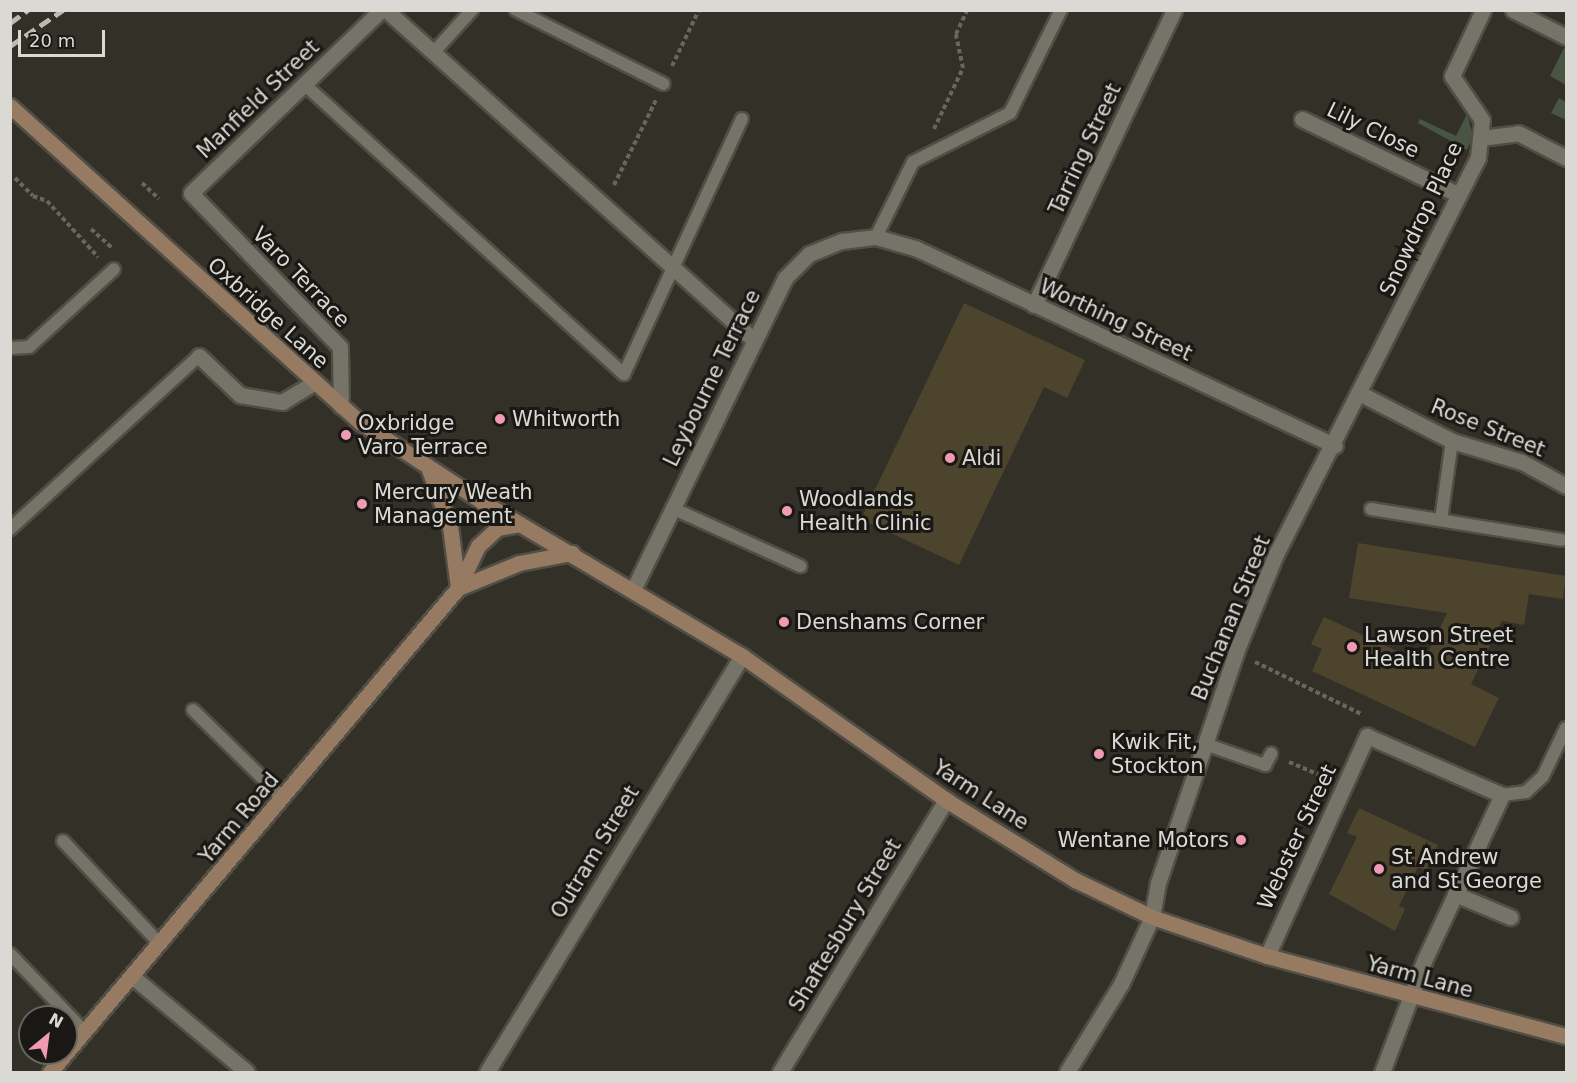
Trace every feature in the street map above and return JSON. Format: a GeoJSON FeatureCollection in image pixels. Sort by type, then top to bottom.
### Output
{"type":"FeatureCollection","features":[{"type":"Feature","properties":{"kind":"street","name":"Manfield Street"},"geometry":{"type":"LineString","coordinates":[[191,193],[381,10]]}},
{"type":"Feature","properties":{"kind":"street"},"geometry":{"type":"LineString","coordinates":[[386,10],[753,339]]}},
{"type":"Feature","properties":{"kind":"street","name":"Tarring Street"},"geometry":{"type":"LineString","coordinates":[[1034,305],[1174,10]]}},
{"type":"Feature","properties":{"kind":"street","name":"Snowdrop Place"},"geometry":{"type":"LineString","coordinates":[[1335,447],[1478,157],[1482,120],[1452,76],[1483,10]]}},
{"type":"Feature","properties":{"kind":"street"},"geometry":{"type":"LineString","coordinates":[[1513,10],[1566,37]]}},
{"type":"Feature","properties":{"kind":"street","name":"Oxbridge Lane"},"geometry":{"type":"LineString","coordinates":[[10,106],[341,406],[428,467],[520,524]]}},
{"type":"Feature","properties":{"kind":"street","name":"Lily Close"},"geometry":{"type":"LineString","coordinates":[[1302,118],[1459,195]]}},
{"type":"Feature","properties":{"kind":"street"},"geometry":{"type":"LineString","coordinates":[[1480,138],[1518,134],[1566,158]]}},
{"type":"Feature","properties":{"kind":"street","name":"Varo Terrace"},"geometry":{"type":"LineString","coordinates":[[191,193],[340,347],[341,406]]}},
{"type":"Feature","properties":{"kind":"street","name":"Worthing Street"},"geometry":{"type":"LineString","coordinates":[[876,237],[915,249],[1335,447]]}},
{"type":"Feature","properties":{"kind":"street","name":"Leybourne Terrace"},"geometry":{"type":"LineString","coordinates":[[633,590],[784,278],[809,254],[842,241],[876,237]]}},
{"type":"Feature","properties":{"kind":"street"},"geometry":{"type":"LineString","coordinates":[[199,357],[240,395],[282,402],[314,383]]}},
{"type":"Feature","properties":{"kind":"street","name":"Rose Street"},"geometry":{"type":"LineString","coordinates":[[1361,394],[1452,441],[1522,462],[1566,486]]}},
{"type":"Feature","properties":{"kind":"street","name":"Buchanan Street"},"geometry":{"type":"LineString","coordinates":[[1067,1072],[1121,984],[1152,916],[1236,652],[1276,554],[1335,447]]}},
{"type":"Feature","properties":{"kind":"street"},"geometry":{"type":"LineString","coordinates":[[428,467],[450,526],[458,588]]}},
{"type":"Feature","properties":{"kind":"street","name":"Yarm Lane"},"geometry":{"type":"LineString","coordinates":[[520,524],[742,656],[946,800],[1075,880],[1152,916],[1267,956],[1566,1036]]}},
{"type":"Feature","properties":{"kind":"street","name":"Yarm Road"},"geometry":{"type":"LineString","coordinates":[[50,1072],[133,977],[159,943],[458,588],[478,546],[497,528],[520,524]]}},
{"type":"Feature","properties":{"kind":"street","name":"Yarm Road"},"geometry":{"type":"LineString","coordinates":[[458,588],[519,563],[572,553]]}},
{"type":"Feature","properties":{"kind":"street","name":"Outram Street"},"geometry":{"type":"LineString","coordinates":[[487,1072],[645,808],[706,717],[742,656]]}},
{"type":"Feature","properties":{"kind":"street"},"geometry":{"type":"LineString","coordinates":[[1366,736],[1502,795],[1455,894],[1382,1072]]}},
{"type":"Feature","properties":{"kind":"street","name":"Webster Street"},"geometry":{"type":"LineString","coordinates":[[1267,956],[1366,736]]}},
{"type":"Feature","properties":{"kind":"street","name":"Shaftesbury Street"},"geometry":{"type":"LineString","coordinates":[[780,1072],[946,800]]}},
{"type":"Feature","properties":{"kind":"street"},"geometry":{"type":"LineString","coordinates":[[1455,894],[1510,917]]}},
{"type":"Feature","properties":{"kind":"street"},"geometry":{"type":"LineString","coordinates":[[133,977],[248,1072]]}},
{"type":"Feature","properties":{"kind":"lane"},"geometry":{"type":"LineString","coordinates":[[434,52],[472,10]]}},
{"type":"Feature","properties":{"kind":"lane"},"geometry":{"type":"LineString","coordinates":[[516,10],[664,84]]}},
{"type":"Feature","properties":{"kind":"lane"},"geometry":{"type":"LineString","coordinates":[[876,237],[914,162],[1010,113],[1061,10]]}},
{"type":"Feature","properties":{"kind":"lane"},"geometry":{"type":"LineString","coordinates":[[304,84],[624,374],[742,119]]}},
{"type":"Feature","properties":{"kind":"lane"},"geometry":{"type":"LineString","coordinates":[[10,348],[29,347],[108,266]]}},
{"type":"Feature","properties":{"kind":"lane"},"geometry":{"type":"LineString","coordinates":[[10,529],[199,357]]}},
{"type":"Feature","properties":{"kind":"lane"},"geometry":{"type":"LineString","coordinates":[[1441,520],[1452,441]]}},
{"type":"Feature","properties":{"kind":"lane"},"geometry":{"type":"LineString","coordinates":[[672,508],[800,566]]}},
{"type":"Feature","properties":{"kind":"lane"},"geometry":{"type":"LineString","coordinates":[[1371,509],[1562,540]]}},
{"type":"Feature","properties":{"kind":"lane"},"geometry":{"type":"LineString","coordinates":[[193,710],[283,798]]}},
{"type":"Feature","properties":{"kind":"lane"},"geometry":{"type":"LineString","coordinates":[[1502,795],[1526,792],[1543,776],[1566,728]]}},
{"type":"Feature","properties":{"kind":"lane"},"geometry":{"type":"LineString","coordinates":[[1205,744],[1265,765],[1271,754]]}},
{"type":"Feature","properties":{"kind":"lane"},"geometry":{"type":"LineString","coordinates":[[63,841],[159,943]]}},
{"type":"Feature","properties":{"kind":"lane"},"geometry":{"type":"LineString","coordinates":[[10,954],[85,1032]]}},
{"type":"Feature","properties":{"kind":"path"},"geometry":{"type":"LineString","coordinates":[[604,205],[699,10]]}},
{"type":"Feature","properties":{"kind":"path"},"geometry":{"type":"LineString","coordinates":[[914,162],[963,68],[956,34],[967,10]]}},
{"type":"Feature","properties":{"kind":"path"},"geometry":{"type":"LineString","coordinates":[[15,178],[33,196],[47,201],[108,266]]}},
{"type":"Feature","properties":{"kind":"path"},"geometry":{"type":"LineString","coordinates":[[142,183],[159,199]]}},
{"type":"Feature","properties":{"kind":"path"},"geometry":{"type":"LineString","coordinates":[[91,229],[115,251]]}},
{"type":"Feature","properties":{"kind":"path"},"geometry":{"type":"LineString","coordinates":[[1236,652],[1374,720],[1366,736]]}},
{"type":"Feature","properties":{"kind":"path"},"geometry":{"type":"LineString","coordinates":[[1271,754],[1344,785]]}},
{"type":"Feature","properties":{"kind":"green space"},"geometry":{"type":"Polygon","coordinates":[[[1564,48],[1566,49],[1566,85],[1550,76],[1564,48]]]}},
{"type":"Feature","properties":{"kind":"green space"},"geometry":{"type":"Polygon","coordinates":[[[1559,98],[1566,102],[1566,120],[1551,113],[1559,98]]]}},
{"type":"Feature","properties":{"kind":"green space"},"geometry":{"type":"Polygon","coordinates":[[[1467,114],[1473,136],[1467,150],[1418,123],[1420,119],[1456,136],[1467,114]]]}},
{"type":"Feature","properties":{"kind":"building","name":"Aldi"},"geometry":{"type":"Polygon","coordinates":[[[964,303],[1085,360],[1067,398],[1044,387],[959,565],[861,519],[964,303]]]}},
{"type":"Feature","properties":{"kind":"building","name":"Lawson Street Health Centre"},"geometry":{"type":"Polygon","coordinates":[[[1358,543],[1566,576],[1563,599],[1529,594],[1524,625],[1502,621],[1471,684],[1499,698],[1475,747],[1312,671],[1322,649],[1311,644],[1324,617],[1423,663],[1447,613],[1349,598],[1358,543]]]}},
{"type":"Feature","properties":{"kind":"building","name":"St Andrew and St George"},"geometry":{"type":"Polygon","coordinates":[[[1359,808],[1438,845],[1426,871],[1418,867],[1399,906],[1405,909],[1395,931],[1329,894],[1357,837],[1347,833],[1359,808]]]}},
{"type":"Feature","properties":{"kind":"railway"},"geometry":{"type":"LineString","coordinates":[[10,23],[28,10]]}},
{"type":"Feature","properties":{"kind":"railway"},"geometry":{"type":"LineString","coordinates":[[10,46],[63,10]]}},
{"type":"Feature","properties":{"kind":"place","name":"Whitworth"},"geometry":{"type":"Point","coordinates":[500,419]}},
{"type":"Feature","properties":{"kind":"place","name":"Oxbridge Varo Terrace"},"geometry":{"type":"Point","coordinates":[346,435]}},
{"type":"Feature","properties":{"kind":"place","name":"Aldi"},"geometry":{"type":"Point","coordinates":[950,458]}},
{"type":"Feature","properties":{"kind":"place","name":"Mercury Weath Management"},"geometry":{"type":"Point","coordinates":[362,504]}},
{"type":"Feature","properties":{"kind":"place","name":"Woodlands Health Clinic"},"geometry":{"type":"Point","coordinates":[787,511]}},
{"type":"Feature","properties":{"kind":"place","name":"Denshams Corner"},"geometry":{"type":"Point","coordinates":[784,622]}},
{"type":"Feature","properties":{"kind":"place","name":"Lawson Street Health Centre"},"geometry":{"type":"Point","coordinates":[1352,647]}},
{"type":"Feature","properties":{"kind":"place","name":"Kwik Fit, Stockton"},"geometry":{"type":"Point","coordinates":[1099,754]}},
{"type":"Feature","properties":{"kind":"place","name":"Wentane Motors"},"geometry":{"type":"Point","coordinates":[1241,840]}},
{"type":"Feature","properties":{"kind":"place","name":"St Andrew and St George"},"geometry":{"type":"Point","coordinates":[1379,869]}}]}
